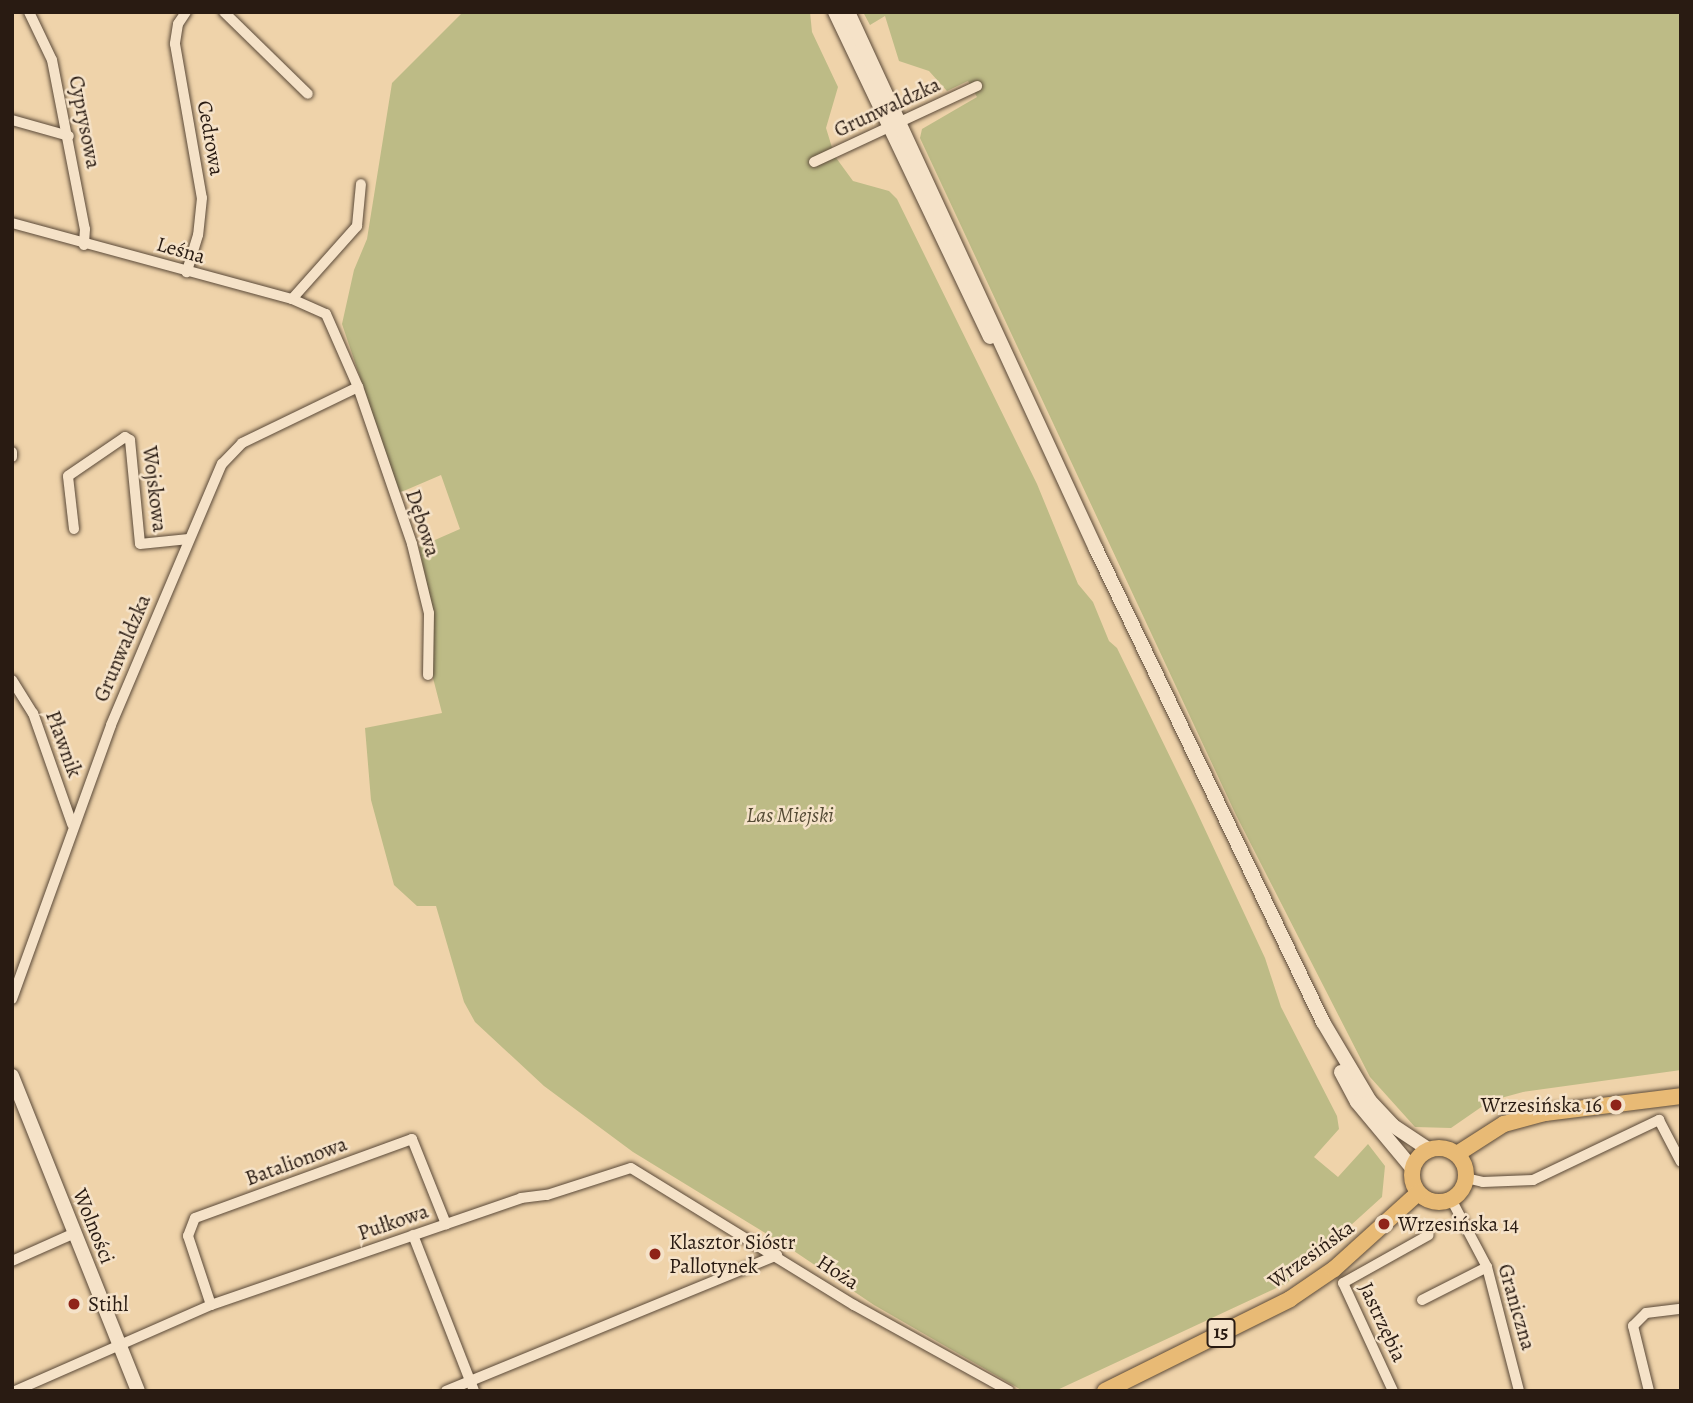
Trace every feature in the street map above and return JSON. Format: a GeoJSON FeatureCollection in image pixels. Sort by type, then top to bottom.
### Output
{"type":"FeatureCollection","features":[{"type":"Feature","properties":{"kind":"main road"},"geometry":{"type":"LineString","coordinates":[[835,12],[895,124],[1323,1022],[1357,1102],[1412,1168],[1418,1192],[1433,1202],[1451,1199],[1466,1178],[1457,1154],[1448,1149],[1428,1149],[1392,1125],[1370,1101],[1323,1022]]}},
{"type":"Feature","properties":{"kind":"main road"},"geometry":{"type":"LineString","coordinates":[[848,12],[895,124]]}},
{"type":"Feature","properties":{"kind":"main road","name":"Wolności"},"geometry":{"type":"LineString","coordinates":[[12,1076],[138,1391]]}},
{"type":"Feature","properties":{"kind":"main road"},"geometry":{"type":"LineString","coordinates":[[1457,1154],[1504,1124],[1545,1112],[1681,1096]]}},
{"type":"Feature","properties":{"kind":"main road"},"geometry":{"type":"LineString","coordinates":[[1412,1168],[1428,1149]]}},
{"type":"Feature","properties":{"kind":"main road","name":"Wrzesińska"},"geometry":{"type":"LineString","coordinates":[[1105,1391],[1290,1300],[1334,1269],[1418,1192]]}},
{"type":"Feature","properties":{"kind":"street","name":"Cyprysowa"},"geometry":{"type":"LineString","coordinates":[[29,12],[52,60],[69,136],[84,245]]}},
{"type":"Feature","properties":{"kind":"street","name":"Cedrowa"},"geometry":{"type":"LineString","coordinates":[[186,12],[177,24],[175,44],[202,198],[198,235],[187,272]]}},
{"type":"Feature","properties":{"kind":"street"},"geometry":{"type":"LineString","coordinates":[[223,12],[307,94]]}},
{"type":"Feature","properties":{"kind":"street","name":"Grunwaldzka"},"geometry":{"type":"LineString","coordinates":[[814,162],[977,86]]}},
{"type":"Feature","properties":{"kind":"street"},"geometry":{"type":"LineString","coordinates":[[12,120],[69,136]]}},
{"type":"Feature","properties":{"kind":"street"},"geometry":{"type":"LineString","coordinates":[[292,299],[357,226],[361,184]]}},
{"type":"Feature","properties":{"kind":"street","name":"Leśna"},"geometry":{"type":"LineString","coordinates":[[12,223],[84,245],[292,299],[326,314],[333,323]]}},
{"type":"Feature","properties":{"kind":"street","name":"Dębowa"},"geometry":{"type":"LineString","coordinates":[[333,323],[412,544],[426,601],[428,675]]}},
{"type":"Feature","properties":{"kind":"street","name":"Grunwaldzka"},"geometry":{"type":"LineString","coordinates":[[12,999],[72,824],[188,539],[231,453],[358,387]]}},
{"type":"Feature","properties":{"kind":"street","name":"Wojskowa"},"geometry":{"type":"LineString","coordinates":[[74,529],[68,476],[125,437],[130,440],[140,544],[188,539]]}},
{"type":"Feature","properties":{"kind":"street"},"geometry":{"type":"LineString","coordinates":[[12,452],[12,457]]}},
{"type":"Feature","properties":{"kind":"street","name":"Pławnik"},"geometry":{"type":"LineString","coordinates":[[12,680],[33,713],[72,824]]}},
{"type":"Feature","properties":{"kind":"street"},"geometry":{"type":"LineString","coordinates":[[1466,1178],[1483,1182],[1533,1180],[1659,1120],[1681,1163]]}},
{"type":"Feature","properties":{"kind":"street","name":"Batalionowa"},"geometry":{"type":"LineString","coordinates":[[211,1305],[187,1236],[195,1218],[412,1139],[446,1224]]}},
{"type":"Feature","properties":{"kind":"street","name":"Pułkowa"},"geometry":{"type":"LineString","coordinates":[[15,1391],[119,1343],[211,1305],[446,1224],[631,1168],[777,1255]]}},
{"type":"Feature","properties":{"kind":"street","name":"Graniczna"},"geometry":{"type":"LineString","coordinates":[[1451,1199],[1487,1267],[1519,1391]]}},
{"type":"Feature","properties":{"kind":"street"},"geometry":{"type":"LineString","coordinates":[[12,1261],[75,1233]]}},
{"type":"Feature","properties":{"kind":"street"},"geometry":{"type":"LineString","coordinates":[[413,1235],[472,1386]]}},
{"type":"Feature","properties":{"kind":"street","name":"Jastrzębia"},"geometry":{"type":"LineString","coordinates":[[1393,1391],[1343,1283],[1429,1235]]}},
{"type":"Feature","properties":{"kind":"street"},"geometry":{"type":"LineString","coordinates":[[446,1391],[472,1386],[777,1255]]}},
{"type":"Feature","properties":{"kind":"street","name":"Hoża"},"geometry":{"type":"LineString","coordinates":[[777,1255],[854,1305],[1009,1391]]}},
{"type":"Feature","properties":{"kind":"street"},"geometry":{"type":"LineString","coordinates":[[1423,1300],[1487,1267]]}},
{"type":"Feature","properties":{"kind":"street"},"geometry":{"type":"LineString","coordinates":[[1649,1391],[1633,1326],[1646,1313],[1681,1309]]}},
{"type":"Feature","properties":{"kind":"green space","name":"Las Miejski"},"geometry":{"type":"Polygon","coordinates":[[[463,12],[810,12],[812,32],[838,87],[826,128],[834,154],[973,89],[968,81],[947,91],[929,71],[899,61],[885,16],[870,25],[863,12],[1681,12],[1681,1070],[1523,1092],[1490,1101],[1451,1128],[1415,1127],[1370,1077],[1236,815],[920,138],[922,129],[977,97],[973,90],[834,155],[853,181],[889,191],[897,199],[1037,484],[1078,584],[1093,602],[1109,641],[1117,648],[1195,808],[1265,958],[1281,1007],[1337,1116],[1339,1129],[1314,1157],[1338,1177],[1368,1144],[1385,1166],[1382,1197],[1287,1283],[1055,1391],[1023,1391],[874,1305],[788,1247],[633,1152],[544,1086],[475,1022],[464,1002],[436,906],[417,906],[394,885],[371,800],[365,728],[442,713],[433,678],[433,612],[419,547],[460,529],[441,475],[399,493],[342,324],[354,270],[367,239],[392,83],[463,12]]]}},
{"type":"Feature","properties":{"kind":"place","name":"Wrzesińska 16"},"geometry":{"type":"Point","coordinates":[1616,1105]}},
{"type":"Feature","properties":{"kind":"place","name":"Wrzesińska 14"},"geometry":{"type":"Point","coordinates":[1384,1224]}},
{"type":"Feature","properties":{"kind":"place","name":"Klasztor Sióstr Pallotynek"},"geometry":{"type":"Point","coordinates":[655,1254]}},
{"type":"Feature","properties":{"kind":"place","name":"Stihl"},"geometry":{"type":"Point","coordinates":[74,1304]}}]}
